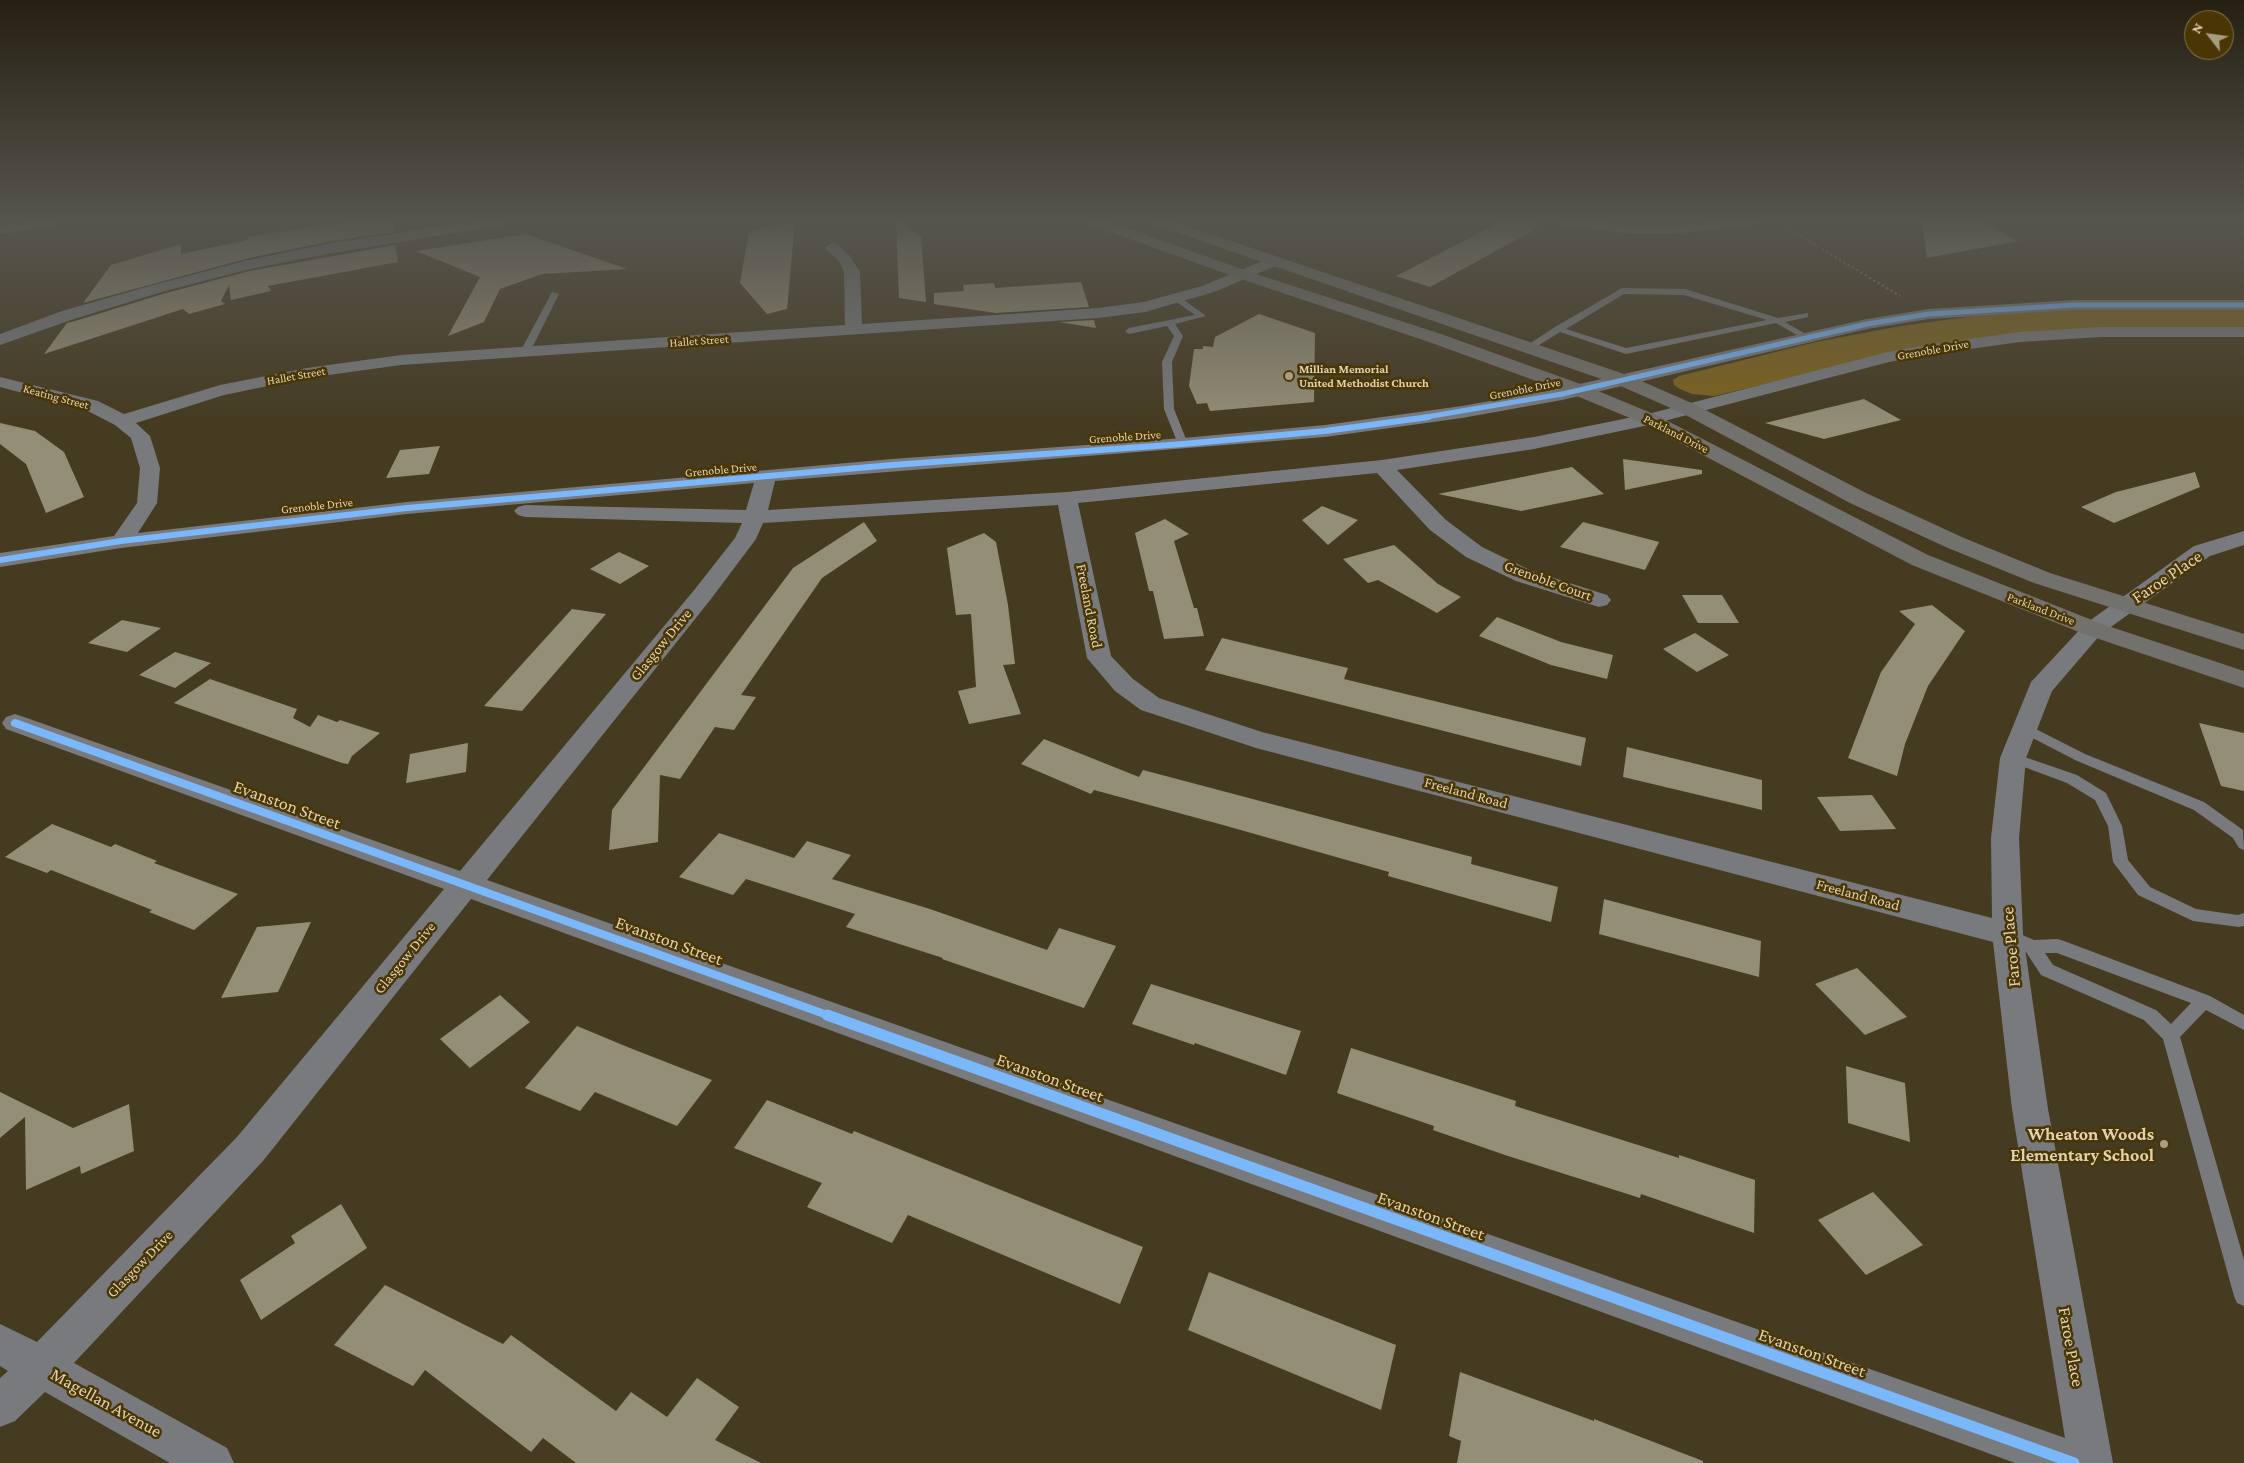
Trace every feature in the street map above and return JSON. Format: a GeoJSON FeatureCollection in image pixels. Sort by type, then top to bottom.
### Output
{"type":"FeatureCollection","features":[{"type":"Feature","properties":{"kind":"street"},"geometry":{"type":"LineString","coordinates":[[0,340],[114,301],[158,289]]}},
{"type":"Feature","properties":{"kind":"street"},"geometry":{"type":"LineString","coordinates":[[853,289],[854,330]]}},
{"type":"Feature","properties":{"kind":"street","name":"Hallet Street"},"geometry":{"type":"LineString","coordinates":[[122,421],[220,390],[307,373],[401,360],[1098,313],[1145,307],[1207,289]]}},
{"type":"Feature","properties":{"kind":"street","name":"Parkland Drive"},"geometry":{"type":"LineString","coordinates":[[1287,289],[1434,338],[1579,390],[1649,419],[1920,560],[2093,629],[2244,680]]}},
{"type":"Feature","properties":{"kind":"street","name":"Parkland Drive"},"geometry":{"type":"LineString","coordinates":[[1357,289],[1622,380],[1690,408],[1849,494],[1956,543],[2042,578],[2244,642]]}},
{"type":"Feature","properties":{"kind":"street","name":"Grenoble Drive"},"geometry":{"type":"LineString","coordinates":[[0,560],[122,541],[406,508],[892,465],[1183,444],[1325,431],[1462,412],[1579,390],[1867,324],[1929,314],[2074,305],[2244,305]]}},
{"type":"Feature","properties":{"kind":"street","name":"Grenoble Drive"},"geometry":{"type":"LineString","coordinates":[[406,508],[755,517],[1067,498],[1382,466],[1534,444],[1649,419],[1888,358],[1973,343],[2101,332],[2244,332]]}},
{"type":"Feature","properties":{"kind":"street","name":"Keating Street"},"geometry":{"type":"LineString","coordinates":[[0,382],[90,405],[122,421],[140,436],[150,468],[147,503],[122,541]]}},
{"type":"Feature","properties":{"kind":"street","name":"Grenoble Court"},"geometry":{"type":"LineString","coordinates":[[1382,466],[1438,525],[1474,552],[1524,576],[1599,600]]}},
{"type":"Feature","properties":{"kind":"street","name":"Glasgow Drive"},"geometry":{"type":"LineString","coordinates":[[0,1406],[42,1367],[250,1149],[703,594],[744,539],[755,517],[766,477]]}},
{"type":"Feature","properties":{"kind":"street","name":"Freeland Road"},"geometry":{"type":"LineString","coordinates":[[1067,498],[1099,658],[1124,685],[1150,704],[1256,739],[2020,941]]}},
{"type":"Feature","properties":{"kind":"street","name":"Faroe Place"},"geometry":{"type":"LineString","coordinates":[[2091,1463],[2030,1109],[2020,941],[2005,838],[2012,758],[2040,688],[2093,629],[2202,551],[2244,538]]}},
{"type":"Feature","properties":{"kind":"street","name":"Evanston Street"},"geometry":{"type":"LineString","coordinates":[[16,723],[2074,1463]]}},
{"type":"Feature","properties":{"kind":"street","name":"Magellan Avenue"},"geometry":{"type":"LineString","coordinates":[[0,1344],[212,1463]]}},
{"type":"Feature","properties":{"kind":"lane"},"geometry":{"type":"LineString","coordinates":[[1528,348],[1622,290],[1685,292],[1776,320],[1808,337]]}},
{"type":"Feature","properties":{"kind":"lane"},"geometry":{"type":"LineString","coordinates":[[525,352],[555,294]]}},
{"type":"Feature","properties":{"kind":"lane"},"geometry":{"type":"LineString","coordinates":[[1129,331],[1202,316],[1177,298]]}},
{"type":"Feature","properties":{"kind":"lane"},"geometry":{"type":"LineString","coordinates":[[1558,329],[1626,351],[1805,315]]}},
{"type":"Feature","properties":{"kind":"lane"},"geometry":{"type":"LineString","coordinates":[[1169,323],[1180,336],[1167,362],[1169,408],[1183,444]]}},
{"type":"Feature","properties":{"kind":"lane"},"geometry":{"type":"LineString","coordinates":[[2024,728],[2080,757],[2199,806],[2238,834],[2244,844]]}},
{"type":"Feature","properties":{"kind":"lane"},"geometry":{"type":"LineString","coordinates":[[2012,758],[2072,779],[2101,797],[2115,826],[2121,862],[2144,890],[2193,914],[2239,921],[2244,919]]}},
{"type":"Feature","properties":{"kind":"lane"},"geometry":{"type":"LineString","coordinates":[[2020,941],[2058,946],[2204,1001],[2244,1023]]}},
{"type":"Feature","properties":{"kind":"lane"},"geometry":{"type":"LineString","coordinates":[[2020,941],[2047,970],[2150,1015],[2172,1035],[2244,1296]]}},
{"type":"Feature","properties":{"kind":"lane"},"geometry":{"type":"LineString","coordinates":[[2172,1035],[2204,1001]]}},
{"type":"Feature","properties":{"kind":"path"},"geometry":{"type":"LineString","coordinates":[[1888,289],[1929,314]]}},
{"type":"Feature","properties":{"kind":"shaded area"},"geometry":{"type":"Polygon","coordinates":[[[2071,309],[2244,309],[2244,327],[2077,329],[1803,375],[1714,396],[1692,394],[1674,385],[1673,380],[1679,376],[1816,342],[1901,326],[1974,316],[2071,309]]]}},
{"type":"Feature","properties":{"kind":"building"},"geometry":{"type":"Polygon","coordinates":[[[93,289],[134,289],[83,303],[93,289]]]}},
{"type":"Feature","properties":{"kind":"building"},"geometry":{"type":"Polygon","coordinates":[[[180,289],[227,289],[221,301],[225,304],[189,314],[183,309],[44,354],[67,323],[180,289]]]}},
{"type":"Feature","properties":{"kind":"building"},"geometry":{"type":"Polygon","coordinates":[[[230,289],[270,289],[271,291],[231,300],[230,289]]]}},
{"type":"Feature","properties":{"kind":"building"},"geometry":{"type":"Polygon","coordinates":[[[473,289],[500,289],[484,322],[448,336],[473,289]]]}},
{"type":"Feature","properties":{"kind":"building"},"geometry":{"type":"Polygon","coordinates":[[[745,289],[789,289],[787,309],[767,314],[745,289]]]}},
{"type":"Feature","properties":{"kind":"building"},"geometry":{"type":"Polygon","coordinates":[[[899,289],[925,289],[926,302],[899,298],[899,289]]]}},
{"type":"Feature","properties":{"kind":"building"},"geometry":{"type":"Polygon","coordinates":[[[964,289],[1083,289],[1089,307],[996,313],[934,304],[934,293],[964,291],[964,289]]]}},
{"type":"Feature","properties":{"kind":"building","name":"Millian Memorial United Methodist Church"},"geometry":{"type":"Polygon","coordinates":[[[1259,314],[1315,333],[1314,402],[1210,411],[1207,403],[1197,404],[1189,386],[1194,349],[1203,349],[1203,346],[1213,347],[1215,337],[1259,314]]]}},
{"type":"Feature","properties":{"kind":"building"},"geometry":{"type":"Polygon","coordinates":[[[1094,320],[1096,328],[1059,322],[1094,320]]]}},
{"type":"Feature","properties":{"kind":"building"},"geometry":{"type":"Polygon","coordinates":[[[1864,399],[1901,420],[1824,439],[1765,423],[1864,399]]]}},
{"type":"Feature","properties":{"kind":"building"},"geometry":{"type":"Polygon","coordinates":[[[0,423],[35,431],[64,452],[84,497],[46,513],[26,464],[0,444],[0,423]]]}},
{"type":"Feature","properties":{"kind":"building"},"geometry":{"type":"Polygon","coordinates":[[[440,446],[429,474],[386,478],[400,450],[440,446]]]}},
{"type":"Feature","properties":{"kind":"building"},"geometry":{"type":"Polygon","coordinates":[[[1623,459],[1702,470],[1702,474],[1625,490],[1623,459]]]}},
{"type":"Feature","properties":{"kind":"building"},"geometry":{"type":"Polygon","coordinates":[[[1572,467],[1604,494],[1521,511],[1438,494],[1572,467]]]}},
{"type":"Feature","properties":{"kind":"building"},"geometry":{"type":"Polygon","coordinates":[[[2195,472],[2200,487],[2114,523],[2081,507],[2116,492],[2195,472]]]}},
{"type":"Feature","properties":{"kind":"building"},"geometry":{"type":"Polygon","coordinates":[[[1322,506],[1358,520],[1328,545],[1302,520],[1322,506]]]}},
{"type":"Feature","properties":{"kind":"building"},"geometry":{"type":"Polygon","coordinates":[[[1165,519],[1189,534],[1174,541],[1194,608],[1197,608],[1204,636],[1164,639],[1153,591],[1149,591],[1135,533],[1165,519]]]}},
{"type":"Feature","properties":{"kind":"building"},"geometry":{"type":"Polygon","coordinates":[[[864,522],[877,541],[822,578],[741,695],[756,697],[734,730],[715,727],[680,779],[660,775],[658,842],[609,850],[612,810],[793,568],[864,522]]]}},
{"type":"Feature","properties":{"kind":"building"},"geometry":{"type":"Polygon","coordinates":[[[1583,522],[1659,542],[1645,570],[1560,547],[1583,522]]]}},
{"type":"Feature","properties":{"kind":"building"},"geometry":{"type":"Polygon","coordinates":[[[984,533],[996,542],[1008,605],[1015,664],[1003,665],[1021,714],[969,724],[958,691],[976,687],[971,614],[956,615],[947,548],[984,533]]]}},
{"type":"Feature","properties":{"kind":"building"},"geometry":{"type":"Polygon","coordinates":[[[1394,545],[1438,584],[1461,597],[1437,613],[1378,580],[1368,583],[1343,559],[1394,545]]]}},
{"type":"Feature","properties":{"kind":"building"},"geometry":{"type":"Polygon","coordinates":[[[619,552],[649,566],[620,584],[590,569],[619,552]]]}},
{"type":"Feature","properties":{"kind":"building"},"geometry":{"type":"Polygon","coordinates":[[[1682,595],[1722,595],[1739,623],[1698,623],[1682,595]]]}},
{"type":"Feature","properties":{"kind":"building"},"geometry":{"type":"Polygon","coordinates":[[[1932,605],[1965,631],[1928,686],[1905,744],[1897,776],[1848,758],[1881,672],[1915,624],[1899,611],[1932,605]]]}},
{"type":"Feature","properties":{"kind":"building"},"geometry":{"type":"Polygon","coordinates":[[[572,609],[606,614],[522,711],[484,706],[572,609]]]}},
{"type":"Feature","properties":{"kind":"building"},"geometry":{"type":"Polygon","coordinates":[[[1497,617],[1561,642],[1613,655],[1607,679],[1551,665],[1479,636],[1497,617]]]}},
{"type":"Feature","properties":{"kind":"building"},"geometry":{"type":"Polygon","coordinates":[[[122,620],[161,628],[127,652],[88,643],[122,620]]]}},
{"type":"Feature","properties":{"kind":"building"},"geometry":{"type":"Polygon","coordinates":[[[1695,633],[1729,655],[1697,672],[1663,649],[1695,633]]]}},
{"type":"Feature","properties":{"kind":"building"},"geometry":{"type":"Polygon","coordinates":[[[1222,638],[1348,668],[1344,679],[1586,738],[1581,766],[1205,670],[1222,638]]]}},
{"type":"Feature","properties":{"kind":"building"},"geometry":{"type":"Polygon","coordinates":[[[175,652],[211,663],[175,688],[139,675],[175,652]]]}},
{"type":"Feature","properties":{"kind":"building"},"geometry":{"type":"Polygon","coordinates":[[[210,679],[297,709],[293,718],[310,727],[318,715],[380,733],[352,756],[348,764],[174,703],[210,679]]]}},
{"type":"Feature","properties":{"kind":"building"},"geometry":{"type":"Polygon","coordinates":[[[2199,723],[2244,733],[2244,791],[2221,786],[2199,723]]]}},
{"type":"Feature","properties":{"kind":"building"},"geometry":{"type":"Polygon","coordinates":[[[1044,739],[1139,777],[1143,770],[1472,857],[1471,864],[1558,887],[1551,922],[1388,876],[1389,872],[1223,825],[1094,790],[1091,794],[1021,764],[1044,739]]]}},
{"type":"Feature","properties":{"kind":"building"},"geometry":{"type":"Polygon","coordinates":[[[468,743],[466,772],[406,783],[410,754],[468,743]]]}},
{"type":"Feature","properties":{"kind":"building"},"geometry":{"type":"Polygon","coordinates":[[[1627,747],[1762,780],[1762,810],[1623,777],[1627,747]]]}},
{"type":"Feature","properties":{"kind":"building"},"geometry":{"type":"Polygon","coordinates":[[[1872,795],[1896,829],[1840,831],[1817,797],[1872,795]]]}},
{"type":"Feature","properties":{"kind":"building"},"geometry":{"type":"Polygon","coordinates":[[[52,824],[111,847],[115,844],[157,861],[154,863],[238,894],[194,930],[149,912],[152,910],[51,870],[47,873],[5,857],[52,824]]]}},
{"type":"Feature","properties":{"kind":"building"},"geometry":{"type":"Polygon","coordinates":[[[719,833],[794,858],[807,841],[851,855],[832,879],[930,909],[1047,950],[1059,928],[1116,946],[1084,1008],[943,958],[846,927],[855,914],[746,879],[733,895],[679,877],[719,833]]]}},
{"type":"Feature","properties":{"kind":"building"},"geometry":{"type":"Polygon","coordinates":[[[1604,899],[1761,941],[1759,977],[1599,934],[1604,899]]]}},
{"type":"Feature","properties":{"kind":"building"},"geometry":{"type":"Polygon","coordinates":[[[311,922],[278,992],[221,998],[257,927],[311,922]]]}},
{"type":"Feature","properties":{"kind":"building"},"geometry":{"type":"Polygon","coordinates":[[[1857,968],[1907,1017],[1865,1035],[1815,984],[1857,968]]]}},
{"type":"Feature","properties":{"kind":"building"},"geometry":{"type":"Polygon","coordinates":[[[1151,984],[1301,1031],[1286,1075],[1195,1043],[1194,1045],[1132,1024],[1151,984]]]}},
{"type":"Feature","properties":{"kind":"building"},"geometry":{"type":"Polygon","coordinates":[[[500,995],[530,1022],[470,1068],[440,1039],[500,995]]]}},
{"type":"Feature","properties":{"kind":"building"},"geometry":{"type":"Polygon","coordinates":[[[577,1026],[712,1080],[677,1126],[595,1092],[580,1111],[525,1088],[577,1026]]]}},
{"type":"Feature","properties":{"kind":"building"},"geometry":{"type":"Polygon","coordinates":[[[1351,1048],[1516,1101],[1515,1106],[1755,1180],[1754,1233],[1641,1194],[1640,1198],[1505,1155],[1433,1130],[1434,1126],[1337,1093],[1351,1048]]]}},
{"type":"Feature","properties":{"kind":"building"},"geometry":{"type":"Polygon","coordinates":[[[1846,1066],[1905,1083],[1910,1142],[1848,1123],[1846,1066]]]}},
{"type":"Feature","properties":{"kind":"building"},"geometry":{"type":"Polygon","coordinates":[[[0,1092],[73,1128],[129,1104],[134,1151],[81,1174],[80,1166],[26,1190],[25,1117],[0,1138],[0,1092]]]}},
{"type":"Feature","properties":{"kind":"building"},"geometry":{"type":"Polygon","coordinates":[[[767,1100],[852,1134],[854,1131],[1143,1247],[1120,1304],[908,1215],[892,1243],[807,1207],[822,1183],[734,1148],[767,1100]]]}},
{"type":"Feature","properties":{"kind":"building"},"geometry":{"type":"Polygon","coordinates":[[[1873,1192],[1923,1245],[1866,1275],[1818,1220],[1873,1192]]]}},
{"type":"Feature","properties":{"kind":"building"},"geometry":{"type":"Polygon","coordinates":[[[341,1204],[367,1248],[261,1320],[240,1280],[295,1243],[291,1236],[341,1204]]]}},
{"type":"Feature","properties":{"kind":"building"},"geometry":{"type":"Polygon","coordinates":[[[1209,1272],[1396,1345],[1381,1410],[1188,1330],[1209,1272]]]}},
{"type":"Feature","properties":{"kind":"building"},"geometry":{"type":"Polygon","coordinates":[[[385,1285],[503,1344],[511,1335],[616,1411],[631,1392],[667,1417],[697,1378],[739,1407],[715,1440],[761,1463],[576,1463],[543,1438],[531,1452],[425,1370],[413,1386],[334,1345],[385,1285]]]}},
{"type":"Feature","properties":{"kind":"building"},"geometry":{"type":"Polygon","coordinates":[[[1460,1372],[1594,1421],[1594,1419],[1703,1461],[1703,1463],[1457,1463],[1461,1441],[1449,1436],[1460,1372]]]}},
{"type":"Feature","properties":{"kind":"cycle path"},"geometry":{"type":"LineString","coordinates":[[0,560],[121,541],[407,508],[892,465],[1183,444],[1325,431],[1462,412],[1562,394],[1867,324],[1929,314],[2074,305],[2244,305]]}},
{"type":"Feature","properties":{"kind":"cycle path"},"geometry":{"type":"LineString","coordinates":[[15,723],[2074,1463]]}},
{"type":"Feature","properties":{"kind":"place","name":"Millian Memorial United Methodist Church"},"geometry":{"type":"Point","coordinates":[1289,376]}},
{"type":"Feature","properties":{"kind":"place","name":"Wheaton Woods Elementary School"},"geometry":{"type":"Point","coordinates":[2164,1144]}}]}
